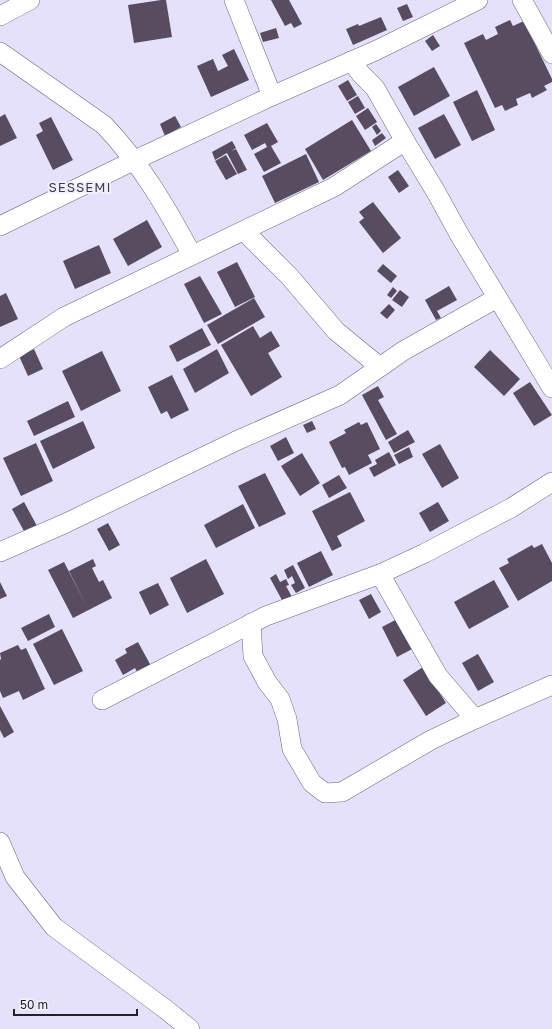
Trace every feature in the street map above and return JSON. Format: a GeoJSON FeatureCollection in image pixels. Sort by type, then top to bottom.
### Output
{"type":"FeatureCollection","features":[{"type":"Feature","properties":{"kind":"street"},"geometry":{"type":"LineString","coordinates":[[0,16],[30,0]]}},
{"type":"Feature","properties":{"kind":"street"},"geometry":{"type":"LineString","coordinates":[[234,0],[272,96]]}},
{"type":"Feature","properties":{"kind":"street"},"geometry":{"type":"LineString","coordinates":[[0,226],[135,160],[272,96],[377,50],[478,0]]}},
{"type":"Feature","properties":{"kind":"street"},"geometry":{"type":"LineString","coordinates":[[522,0],[552,54]]}},
{"type":"Feature","properties":{"kind":"street"},"geometry":{"type":"LineString","coordinates":[[0,52],[104,125],[135,160],[166,207],[192,255]]}},
{"type":"Feature","properties":{"kind":"street"},"geometry":{"type":"LineString","coordinates":[[351,61],[375,88],[436,192],[458,234],[552,388]]}},
{"type":"Feature","properties":{"kind":"street"},"geometry":{"type":"LineString","coordinates":[[0,359],[64,317],[192,255],[244,232],[334,187],[405,141]]}},
{"type":"Feature","properties":{"kind":"street"},"geometry":{"type":"LineString","coordinates":[[244,232],[289,276],[336,331],[380,367]]}},
{"type":"Feature","properties":{"kind":"street"},"geometry":{"type":"LineString","coordinates":[[0,552],[66,523],[229,444],[340,394],[403,351],[496,298]]}},
{"type":"Feature","properties":{"kind":"street"},"geometry":{"type":"LineString","coordinates":[[102,700],[266,616],[380,574],[425,553],[510,508],[552,482]]}},
{"type":"Feature","properties":{"kind":"street"},"geometry":{"type":"LineString","coordinates":[[380,574],[438,676],[475,719]]}},
{"type":"Feature","properties":{"kind":"street"},"geometry":{"type":"LineString","coordinates":[[251,623],[253,656],[267,682],[280,700],[287,719],[292,749],[312,783],[325,792],[342,792],[431,740],[552,685]]}},
{"type":"Feature","properties":{"kind":"street"},"geometry":{"type":"LineString","coordinates":[[0,842],[15,878],[54,928],[164,1008],[190,1029]]}},
{"type":"Feature","properties":{"kind":"building"},"geometry":{"type":"Polygon","coordinates":[[[166,0],[172,37],[134,43],[128,5],[166,0]]]}},
{"type":"Feature","properties":{"kind":"building"},"geometry":{"type":"Polygon","coordinates":[[[271,0],[289,0],[302,24],[294,28],[291,23],[285,26],[271,0]]]}},
{"type":"Feature","properties":{"kind":"building"},"geometry":{"type":"Polygon","coordinates":[[[407,4],[413,17],[403,21],[397,8],[407,4]]]}},
{"type":"Feature","properties":{"kind":"building"},"geometry":{"type":"Polygon","coordinates":[[[381,17],[387,30],[353,45],[346,29],[358,24],[359,26],[381,17]]]}},
{"type":"Feature","properties":{"kind":"building"},"geometry":{"type":"Polygon","coordinates":[[[510,20],[513,26],[524,21],[552,79],[552,82],[544,86],[547,90],[532,98],[530,93],[516,99],[518,105],[505,111],[502,105],[495,108],[464,43],[483,34],[486,40],[498,34],[495,27],[510,20]]]}},
{"type":"Feature","properties":{"kind":"building"},"geometry":{"type":"Polygon","coordinates":[[[276,28],[279,38],[263,42],[260,33],[276,28]]]}},
{"type":"Feature","properties":{"kind":"building"},"geometry":{"type":"Polygon","coordinates":[[[433,35],[440,46],[432,51],[425,41],[433,35]]]}},
{"type":"Feature","properties":{"kind":"building"},"geometry":{"type":"Polygon","coordinates":[[[234,49],[249,80],[211,97],[197,66],[213,59],[218,71],[228,66],[222,55],[234,49]]]}},
{"type":"Feature","properties":{"kind":"building"},"geometry":{"type":"Polygon","coordinates":[[[434,67],[450,96],[414,116],[398,87],[434,67]]]}},
{"type":"Feature","properties":{"kind":"building"},"geometry":{"type":"Polygon","coordinates":[[[348,80],[357,95],[347,101],[338,86],[348,80]]]}},
{"type":"Feature","properties":{"kind":"building"},"geometry":{"type":"Polygon","coordinates":[[[477,90],[495,130],[472,141],[453,102],[477,90]]]}},
{"type":"Feature","properties":{"kind":"building"},"geometry":{"type":"Polygon","coordinates":[[[358,96],[365,108],[355,114],[348,102],[358,96]]]}},
{"type":"Feature","properties":{"kind":"building"},"geometry":{"type":"Polygon","coordinates":[[[368,108],[377,122],[365,130],[356,116],[368,108]]]}},
{"type":"Feature","properties":{"kind":"building"},"geometry":{"type":"Polygon","coordinates":[[[5,114],[17,138],[0,146],[0,117],[5,114]]]}},
{"type":"Feature","properties":{"kind":"building"},"geometry":{"type":"Polygon","coordinates":[[[444,114],[461,145],[435,159],[418,128],[444,114]]]}},
{"type":"Feature","properties":{"kind":"building"},"geometry":{"type":"Polygon","coordinates":[[[175,116],[181,127],[165,136],[160,124],[175,116]]]}},
{"type":"Feature","properties":{"kind":"building"},"geometry":{"type":"Polygon","coordinates":[[[51,117],[73,160],[53,170],[36,135],[43,131],[39,123],[51,117]]]}},
{"type":"Feature","properties":{"kind":"building"},"geometry":{"type":"Polygon","coordinates":[[[352,120],[371,151],[323,180],[305,149],[352,120]]]}},
{"type":"Feature","properties":{"kind":"building"},"geometry":{"type":"Polygon","coordinates":[[[267,123],[278,142],[271,146],[281,163],[264,172],[254,154],[267,147],[265,143],[252,150],[244,135],[267,123]]]}},
{"type":"Feature","properties":{"kind":"building"},"geometry":{"type":"Polygon","coordinates":[[[376,124],[381,131],[377,135],[372,127],[376,124]]]}},
{"type":"Feature","properties":{"kind":"building"},"geometry":{"type":"Polygon","coordinates":[[[382,133],[386,138],[375,146],[372,140],[382,133]]]}},
{"type":"Feature","properties":{"kind":"building"},"geometry":{"type":"Polygon","coordinates":[[[232,141],[236,148],[231,151],[236,149],[247,170],[238,174],[227,153],[215,160],[212,152],[232,141]]]}},
{"type":"Feature","properties":{"kind":"building"},"geometry":{"type":"Polygon","coordinates":[[[306,154],[319,182],[275,203],[262,176],[306,154]]]}},
{"type":"Feature","properties":{"kind":"building"},"geometry":{"type":"Polygon","coordinates":[[[226,155],[237,174],[226,180],[215,161],[226,155]]]}},
{"type":"Feature","properties":{"kind":"building"},"geometry":{"type":"Polygon","coordinates":[[[398,170],[409,186],[399,193],[388,177],[398,170]]]}},
{"type":"Feature","properties":{"kind":"building"},"geometry":{"type":"Polygon","coordinates":[[[373,202],[401,238],[383,253],[359,222],[364,218],[359,212],[373,202]]]}},
{"type":"Feature","properties":{"kind":"building"},"geometry":{"type":"Polygon","coordinates":[[[147,220],[162,247],[128,266],[113,239],[147,220]]]}},
{"type":"Feature","properties":{"kind":"building"},"geometry":{"type":"Polygon","coordinates":[[[99,245],[111,273],[75,289],[63,261],[99,245]]]}},
{"type":"Feature","properties":{"kind":"building"},"geometry":{"type":"Polygon","coordinates":[[[237,262],[255,297],[235,307],[217,272],[237,262]]]}},
{"type":"Feature","properties":{"kind":"building"},"geometry":{"type":"Polygon","coordinates":[[[383,264],[397,276],[391,283],[377,271],[383,264]]]}},
{"type":"Feature","properties":{"kind":"building"},"geometry":{"type":"Polygon","coordinates":[[[200,276],[222,314],[204,323],[184,284],[200,276]]]}},
{"type":"Feature","properties":{"kind":"building"},"geometry":{"type":"Polygon","coordinates":[[[449,286],[457,300],[437,311],[441,318],[436,320],[425,300],[449,286]]]}},
{"type":"Feature","properties":{"kind":"building"},"geometry":{"type":"Polygon","coordinates":[[[393,287],[397,291],[391,298],[387,295],[393,287]]]}},
{"type":"Feature","properties":{"kind":"building"},"geometry":{"type":"Polygon","coordinates":[[[400,290],[409,297],[402,307],[392,300],[400,290]]]}},
{"type":"Feature","properties":{"kind":"building"},"geometry":{"type":"Polygon","coordinates":[[[6,293],[18,319],[0,327],[0,296],[6,293]]]}},
{"type":"Feature","properties":{"kind":"building"},"geometry":{"type":"Polygon","coordinates":[[[254,298],[265,317],[218,344],[207,325],[254,298]]]}},
{"type":"Feature","properties":{"kind":"building"},"geometry":{"type":"Polygon","coordinates":[[[389,304],[395,310],[387,319],[380,313],[389,304]]]}},
{"type":"Feature","properties":{"kind":"building"},"geometry":{"type":"Polygon","coordinates":[[[253,326],[260,338],[271,331],[280,346],[268,353],[282,377],[251,396],[221,345],[253,326]]]}},
{"type":"Feature","properties":{"kind":"building"},"geometry":{"type":"Polygon","coordinates":[[[202,328],[211,345],[177,362],[169,346],[202,328]]]}},
{"type":"Feature","properties":{"kind":"building"},"geometry":{"type":"Polygon","coordinates":[[[34,349],[43,369],[28,376],[19,356],[34,349]]]}},
{"type":"Feature","properties":{"kind":"building"},"geometry":{"type":"Polygon","coordinates":[[[217,349],[229,373],[195,393],[183,369],[217,349]]]}},
{"type":"Feature","properties":{"kind":"building"},"geometry":{"type":"Polygon","coordinates":[[[490,350],[520,379],[504,396],[474,367],[490,350]]]}},
{"type":"Feature","properties":{"kind":"building"},"geometry":{"type":"Polygon","coordinates":[[[102,351],[121,391],[81,411],[62,371],[102,351]]]}},
{"type":"Feature","properties":{"kind":"building"},"geometry":{"type":"Polygon","coordinates":[[[172,375],[189,410],[171,419],[167,411],[161,414],[148,387],[172,375]]]}},
{"type":"Feature","properties":{"kind":"building"},"geometry":{"type":"Polygon","coordinates":[[[530,382],[552,415],[534,426],[513,393],[530,382]]]}},
{"type":"Feature","properties":{"kind":"building"},"geometry":{"type":"Polygon","coordinates":[[[378,386],[384,397],[378,400],[397,434],[386,440],[362,395],[378,386]]]}},
{"type":"Feature","properties":{"kind":"building"},"geometry":{"type":"Polygon","coordinates":[[[68,401],[75,417],[34,436],[27,421],[68,401]]]}},
{"type":"Feature","properties":{"kind":"building"},"geometry":{"type":"Polygon","coordinates":[[[83,421],[95,448],[53,469],[40,441],[83,421]]]}},
{"type":"Feature","properties":{"kind":"building"},"geometry":{"type":"Polygon","coordinates":[[[312,421],[316,429],[307,433],[303,425],[312,421]]]}},
{"type":"Feature","properties":{"kind":"building"},"geometry":{"type":"Polygon","coordinates":[[[359,422],[361,425],[367,422],[380,449],[368,455],[372,463],[349,475],[345,467],[342,468],[329,442],[346,433],[344,430],[359,422]]]}},
{"type":"Feature","properties":{"kind":"building"},"geometry":{"type":"Polygon","coordinates":[[[408,430],[415,442],[394,453],[388,442],[408,430]]]}},
{"type":"Feature","properties":{"kind":"building"},"geometry":{"type":"Polygon","coordinates":[[[286,437],[294,453],[278,461],[270,446],[286,437]]]}},
{"type":"Feature","properties":{"kind":"building"},"geometry":{"type":"Polygon","coordinates":[[[36,443],[53,481],[21,496],[3,458],[36,443]]]}},
{"type":"Feature","properties":{"kind":"building"},"geometry":{"type":"Polygon","coordinates":[[[440,444],[459,478],[442,488],[422,454],[440,444]]]}},
{"type":"Feature","properties":{"kind":"building"},"geometry":{"type":"Polygon","coordinates":[[[409,447],[413,457],[399,464],[394,455],[409,447]]]}},
{"type":"Feature","properties":{"kind":"building"},"geometry":{"type":"Polygon","coordinates":[[[389,452],[396,465],[374,477],[369,468],[377,464],[375,460],[389,452]]]}},
{"type":"Feature","properties":{"kind":"building"},"geometry":{"type":"Polygon","coordinates":[[[302,453],[320,483],[300,496],[281,466],[302,453]]]}},
{"type":"Feature","properties":{"kind":"building"},"geometry":{"type":"Polygon","coordinates":[[[265,473],[286,514],[259,527],[238,486],[265,473]]]}},
{"type":"Feature","properties":{"kind":"building"},"geometry":{"type":"Polygon","coordinates":[[[339,475],[347,488],[329,498],[322,485],[339,475]]]}},
{"type":"Feature","properties":{"kind":"building"},"geometry":{"type":"Polygon","coordinates":[[[350,492],[365,521],[337,536],[342,546],[332,551],[312,511],[350,492]]]}},
{"type":"Feature","properties":{"kind":"building"},"geometry":{"type":"Polygon","coordinates":[[[24,502],[37,526],[25,533],[12,509],[24,502]]]}},
{"type":"Feature","properties":{"kind":"building"},"geometry":{"type":"Polygon","coordinates":[[[438,502],[449,521],[430,532],[419,513],[438,502]]]}},
{"type":"Feature","properties":{"kind":"building"},"geometry":{"type":"Polygon","coordinates":[[[243,504],[255,528],[216,548],[204,525],[243,504]]]}},
{"type":"Feature","properties":{"kind":"building"},"geometry":{"type":"Polygon","coordinates":[[[108,523],[120,545],[109,551],[97,529],[108,523]]]}},
{"type":"Feature","properties":{"kind":"building"},"geometry":{"type":"Polygon","coordinates":[[[542,544],[552,563],[552,581],[518,601],[499,568],[509,563],[507,559],[532,545],[534,548],[542,544]]]}},
{"type":"Feature","properties":{"kind":"building"},"geometry":{"type":"Polygon","coordinates":[[[321,551],[333,575],[309,587],[297,563],[321,551]]]}},
{"type":"Feature","properties":{"kind":"building"},"geometry":{"type":"Polygon","coordinates":[[[93,559],[96,566],[92,568],[99,582],[103,580],[112,598],[73,618],[48,570],[64,562],[87,607],[69,571],[93,559]]]}},
{"type":"Feature","properties":{"kind":"building"},"geometry":{"type":"Polygon","coordinates":[[[206,559],[224,594],[187,613],[170,578],[206,559]]]}},
{"type":"Feature","properties":{"kind":"building"},"geometry":{"type":"Polygon","coordinates":[[[293,565],[305,588],[296,593],[291,585],[295,583],[292,576],[288,579],[284,570],[293,565]]]}},
{"type":"Feature","properties":{"kind":"building"},"geometry":{"type":"Polygon","coordinates":[[[276,574],[280,582],[286,579],[289,585],[286,586],[292,597],[283,602],[270,578],[276,574]]]}},
{"type":"Feature","properties":{"kind":"building"},"geometry":{"type":"Polygon","coordinates":[[[494,580],[509,607],[469,629],[454,602],[494,580]]]}},
{"type":"Feature","properties":{"kind":"building"},"geometry":{"type":"Polygon","coordinates":[[[0,582],[7,596],[0,599],[0,582]]]}},
{"type":"Feature","properties":{"kind":"building"},"geometry":{"type":"Polygon","coordinates":[[[158,583],[169,605],[150,615],[139,592],[158,583]]]}},
{"type":"Feature","properties":{"kind":"building"},"geometry":{"type":"Polygon","coordinates":[[[371,594],[381,612],[369,619],[359,600],[371,594]]]}},
{"type":"Feature","properties":{"kind":"building"},"geometry":{"type":"Polygon","coordinates":[[[49,614],[55,627],[28,641],[21,628],[49,614]]]}},
{"type":"Feature","properties":{"kind":"building"},"geometry":{"type":"Polygon","coordinates":[[[401,617],[416,647],[397,657],[382,627],[401,617]]]}},
{"type":"Feature","properties":{"kind":"building"},"geometry":{"type":"Polygon","coordinates":[[[62,629],[83,671],[54,685],[33,644],[62,629]]]}},
{"type":"Feature","properties":{"kind":"building"},"geometry":{"type":"Polygon","coordinates":[[[138,642],[151,666],[138,674],[135,668],[123,675],[115,660],[127,653],[125,649],[138,642]]]}},
{"type":"Feature","properties":{"kind":"building"},"geometry":{"type":"Polygon","coordinates":[[[18,645],[21,650],[26,648],[45,689],[23,700],[19,691],[3,698],[0,691],[0,653],[18,645]]]}},
{"type":"Feature","properties":{"kind":"building"},"geometry":{"type":"Polygon","coordinates":[[[478,654],[494,682],[478,691],[462,663],[478,654]]]}},
{"type":"Feature","properties":{"kind":"building"},"geometry":{"type":"Polygon","coordinates":[[[423,667],[446,703],[426,716],[403,680],[423,667]]]}},
{"type":"Feature","properties":{"kind":"building"},"geometry":{"type":"Polygon","coordinates":[[[0,706],[14,732],[4,738],[0,730],[0,706]]]}},
{"type":"Feature","properties":{"kind":"district","name":"SESSEMI"},"geometry":{"type":"Point","coordinates":[80,187]}}]}
